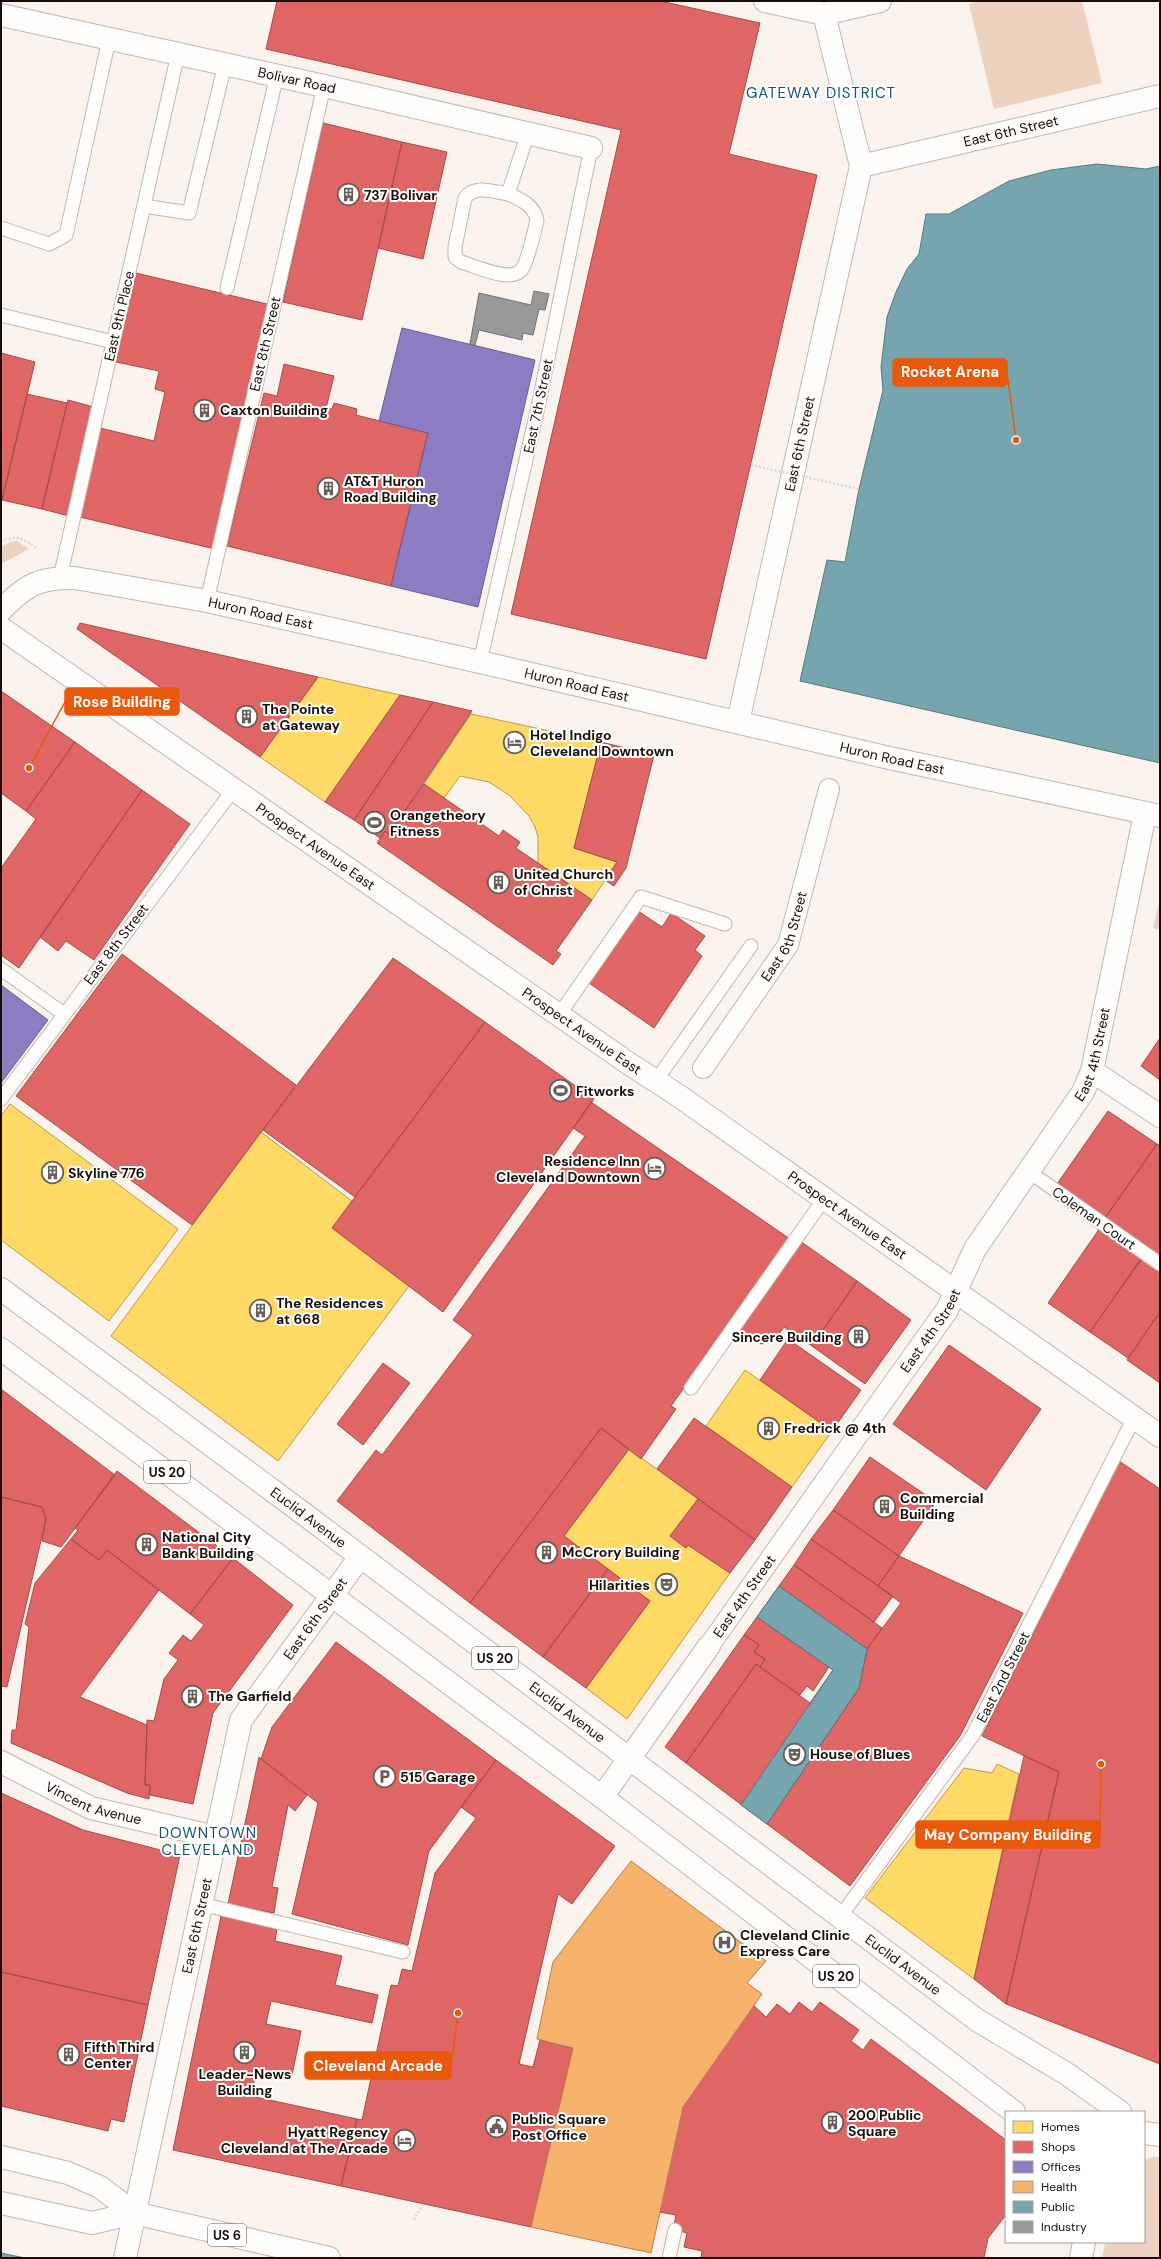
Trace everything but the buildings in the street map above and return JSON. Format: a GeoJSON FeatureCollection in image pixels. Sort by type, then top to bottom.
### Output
{"type":"FeatureCollection","features":[{"type":"Feature","properties":{"kind":"street"},"geometry":{"type":"LineString","coordinates":[[765,1],[824,14],[880,1]]}},
{"type":"Feature","properties":{"kind":"street","name":"East 6th Street"},"geometry":{"type":"LineString","coordinates":[[738,722],[861,166],[824,14]]}},
{"type":"Feature","properties":{"kind":"street","name":"Bolivar Road"},"geometry":{"type":"LineString","coordinates":[[1,15],[277,75],[592,148]]}},
{"type":"Feature","properties":{"kind":"street","name":"East 6th Street"},"geometry":{"type":"LineString","coordinates":[[861,166],[1160,96]]}},
{"type":"Feature","properties":{"kind":"street","name":"Huron Road East"},"geometry":{"type":"LineString","coordinates":[[1,610],[28,586],[39,581],[60,578],[75,578],[207,601],[480,662],[885,757],[1153,815]]}},
{"type":"Feature","properties":{"kind":"street","name":"Prospect Avenue East"},"geometry":{"type":"LineString","coordinates":[[1,628],[655,1082],[679,1096],[1160,1436]]}},
{"type":"Feature","properties":{"kind":"street","name":"East 6th Street"},"geometry":{"type":"LineString","coordinates":[[704,1068],[788,945],[829,789]]}},
{"type":"Feature","properties":{"kind":"street","name":"East 4th Street"},"geometry":{"type":"LineString","coordinates":[[602,1797],[630,1760],[862,1429],[944,1315],[956,1293],[975,1249],[1083,1092],[1092,1071],[1153,815]]}},
{"type":"Feature","properties":{"kind":"street"},"geometry":{"type":"LineString","coordinates":[[1092,1071],[1160,1116]]}},
{"type":"Feature","properties":{"kind":"street","name":"Euclid Avenue"},"geometry":{"type":"LineString","coordinates":[[1,1289],[977,2020],[1067,2074],[1119,2111]]}},
{"type":"Feature","properties":{"kind":"street","name":"US 20"},"geometry":{"type":"LineString","coordinates":[[1,1349],[602,1797],[1013,2111]]}},
{"type":"Feature","properties":{"kind":"street","name":"East 6th Street"},"geometry":{"type":"LineString","coordinates":[[125,2258],[241,1720],[360,1557]]}},
{"type":"Feature","properties":{"kind":"street","name":"Vincent Avenue"},"geometry":{"type":"LineString","coordinates":[[1,1762],[91,1808],[215,1837]]}},
{"type":"Feature","properties":{"kind":"street","name":"US 6"},"geometry":{"type":"LineString","coordinates":[[1,2157],[68,2173],[100,2187],[134,2213],[329,2258]]}},
{"type":"Feature","properties":{"kind":"street","name":"US 6"},"geometry":{"type":"LineString","coordinates":[[1,2203],[92,2224],[134,2213]]}},
{"type":"Feature","properties":{"kind":"street"},"geometry":{"type":"LineString","coordinates":[[1081,2258],[1084,2243]]}},
{"type":"Feature","properties":{"kind":"lane"},"geometry":{"type":"LineString","coordinates":[[1,228],[49,244],[66,235],[109,39]]}},
{"type":"Feature","properties":{"kind":"lane","name":"East 9th Place"},"geometry":{"type":"LineString","coordinates":[[60,578],[178,54]]}},
{"type":"Feature","properties":{"kind":"lane"},"geometry":{"type":"LineString","coordinates":[[144,206],[189,213],[225,64]]}},
{"type":"Feature","properties":{"kind":"lane"},"geometry":{"type":"LineString","coordinates":[[227,288],[277,75]]}},
{"type":"Feature","properties":{"kind":"lane","name":"East 8th Street"},"geometry":{"type":"LineString","coordinates":[[207,601],[324,86]]}},
{"type":"Feature","properties":{"kind":"lane"},"geometry":{"type":"LineString","coordinates":[[508,194],[528,133]]}},
{"type":"Feature","properties":{"kind":"lane","name":"East 7th Street"},"geometry":{"type":"LineString","coordinates":[[480,662],[538,407],[592,148]]}},
{"type":"Feature","properties":{"kind":"lane"},"geometry":{"type":"LineString","coordinates":[[476,189],[508,194],[518,198],[529,206],[536,214],[537,221],[523,269],[516,275],[508,276],[461,262],[455,257],[455,246],[465,198],[468,193],[476,189]]}},
{"type":"Feature","properties":{"kind":"lane"},"geometry":{"type":"LineString","coordinates":[[1,315],[113,342]]}},
{"type":"Feature","properties":{"kind":"lane","name":"East 8th Street"},"geometry":{"type":"LineString","coordinates":[[1,1099],[233,790]]}},
{"type":"Feature","properties":{"kind":"lane"},"geometry":{"type":"LineString","coordinates":[[559,1015],[641,897],[725,924]]}},
{"type":"Feature","properties":{"kind":"lane"},"geometry":{"type":"LineString","coordinates":[[655,1082],[751,946]]}},
{"type":"Feature","properties":{"kind":"lane"},"geometry":{"type":"LineString","coordinates":[[1,969],[64,1014]]}},
{"type":"Feature","properties":{"kind":"lane","name":"Coleman Court"},"geometry":{"type":"LineString","coordinates":[[1028,1171],[1160,1264]]}},
{"type":"Feature","properties":{"kind":"lane"},"geometry":{"type":"LineString","coordinates":[[690,1388],[824,1199]]}},
{"type":"Feature","properties":{"kind":"lane","name":"East 2nd Street"},"geometry":{"type":"LineString","coordinates":[[840,1917],[974,1735],[1134,1418]]}},
{"type":"Feature","properties":{"kind":"lane"},"geometry":{"type":"LineString","coordinates":[[201,1904],[403,1952]]}},
{"type":"Feature","properties":{"kind":"lane"},"geometry":{"type":"LineString","coordinates":[[669,2258],[675,2230]]}},
{"type":"Feature","properties":{"kind":"path"},"geometry":{"type":"LineString","coordinates":[[751,465],[860,489]]}},
{"type":"Feature","properties":{"kind":"path"},"geometry":{"type":"LineString","coordinates":[[1,541],[12,537],[20,537],[27,540],[36,549]]}},
{"type":"Feature","properties":{"kind":"path"},"geometry":{"type":"LineString","coordinates":[[1145,2167],[1160,2169]]}},
{"type":"Feature","properties":{"kind":"path"},"geometry":{"type":"LineString","coordinates":[[1145,2172],[1160,2195]]}},
{"type":"Feature","properties":{"kind":"path"},"geometry":{"type":"LineString","coordinates":[[414,2220],[423,2204]]}},
{"type":"Feature","properties":{"kind":"path"},"geometry":{"type":"LineString","coordinates":[[1140,2258],[1150,2235],[1160,2225]]}},
{"type":"Feature","properties":{"kind":"path"},"geometry":{"type":"LineString","coordinates":[[1116,2258],[1120,2243]]}},
{"type":"Feature","properties":{"kind":"path"},"geometry":{"type":"LineString","coordinates":[[1157,2258],[1160,2246]]}},
{"type":"Feature","properties":{"kind":"shaded area"},"geometry":{"type":"Polygon","coordinates":[[[980,1],[1082,1],[1102,83],[994,109],[969,4],[980,1]]]}},
{"type":"Feature","properties":{"kind":"shaded area"},"geometry":{"type":"Polygon","coordinates":[[[17,541],[29,549],[1,564],[1,547],[17,541]]]}},
{"type":"Feature","properties":{"kind":"shaded area"},"geometry":{"type":"Polygon","coordinates":[[[1160,899],[1160,930],[1153,928],[1160,899]]]}},
{"type":"Feature","properties":{"kind":"shaded area"},"geometry":{"type":"Polygon","coordinates":[[[1153,2157],[1160,2157],[1160,2258],[1102,2258],[1105,2243],[1145,2243],[1145,2160],[1153,2157]]]}},
{"type":"Feature","properties":{"kind":"place","name":"737 Bolivar"},"geometry":{"type":"Point","coordinates":[349,195]}},
{"type":"Feature","properties":{"kind":"place","name":"Caxton Building"},"geometry":{"type":"Point","coordinates":[204,410]}},
{"type":"Feature","properties":{"kind":"place","name":"Rocket Arena"},"geometry":{"type":"Point","coordinates":[1016,440]}},
{"type":"Feature","properties":{"kind":"place","name":"AT&T Huron Road Building"},"geometry":{"type":"Point","coordinates":[328,489]}},
{"type":"Feature","properties":{"kind":"place","name":"The Pointe at Gateway"},"geometry":{"type":"Point","coordinates":[246,717]}},
{"type":"Feature","properties":{"kind":"place","name":"Hotel Indigo Cleveland Downtown"},"geometry":{"type":"Point","coordinates":[515,743]}},
{"type":"Feature","properties":{"kind":"place","name":"Rose Building"},"geometry":{"type":"Point","coordinates":[29,768]}},
{"type":"Feature","properties":{"kind":"place","name":"Orangetheory Fitness"},"geometry":{"type":"Point","coordinates":[375,823]}},
{"type":"Feature","properties":{"kind":"place","name":"United Church of Christ"},"geometry":{"type":"Point","coordinates":[499,882]}},
{"type":"Feature","properties":{"kind":"place","name":"Fitworks"},"geometry":{"type":"Point","coordinates":[561,1091]}},
{"type":"Feature","properties":{"kind":"place","name":"Residence Inn Cleveland Downtown"},"geometry":{"type":"Point","coordinates":[655,1169]}},
{"type":"Feature","properties":{"kind":"place","name":"Skyline 776"},"geometry":{"type":"Point","coordinates":[52,1173]}},
{"type":"Feature","properties":{"kind":"place","name":"The Residences at 668"},"geometry":{"type":"Point","coordinates":[260,1311]}},
{"type":"Feature","properties":{"kind":"place","name":"Sincere Building"},"geometry":{"type":"Point","coordinates":[858,1337]}},
{"type":"Feature","properties":{"kind":"place","name":"Fredrick @ 4th"},"geometry":{"type":"Point","coordinates":[769,1428]}},
{"type":"Feature","properties":{"kind":"place","name":"Commercial Building"},"geometry":{"type":"Point","coordinates":[884,1506]}},
{"type":"Feature","properties":{"kind":"place","name":"National City Bank Building"},"geometry":{"type":"Point","coordinates":[146,1545]}},
{"type":"Feature","properties":{"kind":"place","name":"McCrory Building"},"geometry":{"type":"Point","coordinates":[547,1552]}},
{"type":"Feature","properties":{"kind":"place","name":"Hilarities"},"geometry":{"type":"Point","coordinates":[666,1585]}},
{"type":"Feature","properties":{"kind":"place","name":"The Garfield"},"geometry":{"type":"Point","coordinates":[193,1696]}},
{"type":"Feature","properties":{"kind":"place","name":"House of Blues"},"geometry":{"type":"Point","coordinates":[795,1754]}},
{"type":"Feature","properties":{"kind":"place","name":"May Company Building"},"geometry":{"type":"Point","coordinates":[1101,1764]}},
{"type":"Feature","properties":{"kind":"place","name":"515 Garage"},"geometry":{"type":"Point","coordinates":[384,1777]}},
{"type":"Feature","properties":{"kind":"place","name":"Cleveland Clinic Express Care"},"geometry":{"type":"Point","coordinates":[725,1943]}},
{"type":"Feature","properties":{"kind":"place","name":"Cleveland Arcade"},"geometry":{"type":"Point","coordinates":[458,2013]}},
{"type":"Feature","properties":{"kind":"place","name":"Leader-News Building"},"geometry":{"type":"Point","coordinates":[245,2052]}},
{"type":"Feature","properties":{"kind":"place","name":"Fifth Third Center"},"geometry":{"type":"Point","coordinates":[69,2055]}},
{"type":"Feature","properties":{"kind":"place","name":"200 Public Square"},"geometry":{"type":"Point","coordinates":[832,2123]}},
{"type":"Feature","properties":{"kind":"place","name":"Public Square Post Office"},"geometry":{"type":"Point","coordinates":[496,2127]}},
{"type":"Feature","properties":{"kind":"place","name":"Hyatt Regency Cleveland at The Arcade"},"geometry":{"type":"Point","coordinates":[404,2140]}},
{"type":"Feature","properties":{"kind":"district","name":"GATEWAY DISTRICT"},"geometry":{"type":"Point","coordinates":[821,93]}},
{"type":"Feature","properties":{"kind":"district","name":"DOWNTOWN CLEVELAND"},"geometry":{"type":"Point","coordinates":[208,1842]}}]}
